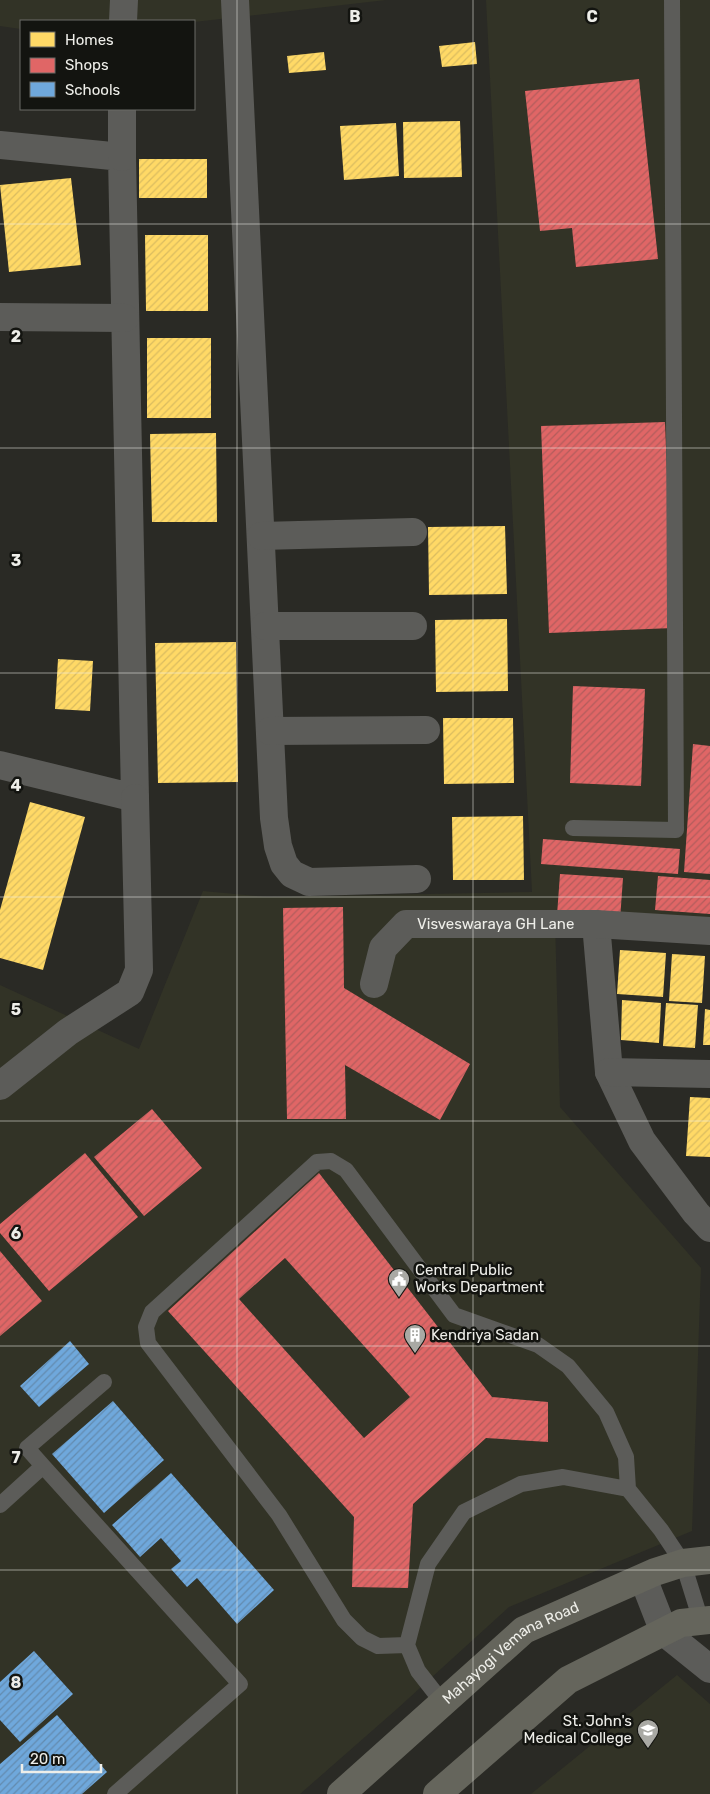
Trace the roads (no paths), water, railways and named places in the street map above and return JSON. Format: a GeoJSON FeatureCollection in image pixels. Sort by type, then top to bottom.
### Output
{"type":"FeatureCollection","features":[{"type":"Feature","properties":{"kind":"main road","name":"Mahayogi Vemana Road"},"geometry":{"type":"LineString","coordinates":[[341,1794],[524,1630],[643,1578],[683,1563],[710,1560]]}},
{"type":"Feature","properties":{"kind":"main road"},"geometry":{"type":"LineString","coordinates":[[437,1794],[568,1680],[681,1623],[706,1621]]}},
{"type":"Feature","properties":{"kind":"street"},"geometry":{"type":"LineString","coordinates":[[123,20],[124,0]]}},
{"type":"Feature","properties":{"kind":"street"},"geometry":{"type":"LineString","coordinates":[[235,0],[274,818],[278,846],[284,864],[292,874],[309,882],[417,879]]}},
{"type":"Feature","properties":{"kind":"street"},"geometry":{"type":"LineString","coordinates":[[0,1086],[68,1032],[130,992],[139,970],[122,110]]}},
{"type":"Feature","properties":{"kind":"street"},"geometry":{"type":"LineString","coordinates":[[0,145],[122,157]]}},
{"type":"Feature","properties":{"kind":"street"},"geometry":{"type":"LineString","coordinates":[[0,317],[125,318]]}},
{"type":"Feature","properties":{"kind":"street"},"geometry":{"type":"LineString","coordinates":[[261,536],[413,532]]}},
{"type":"Feature","properties":{"kind":"street"},"geometry":{"type":"LineString","coordinates":[[265,626],[413,626]]}},
{"type":"Feature","properties":{"kind":"street"},"geometry":{"type":"LineString","coordinates":[[270,731],[426,730]]}},
{"type":"Feature","properties":{"kind":"street"},"geometry":{"type":"LineString","coordinates":[[0,765],[135,798]]}},
{"type":"Feature","properties":{"kind":"street","name":"Visveswaraya GH Lane"},"geometry":{"type":"LineString","coordinates":[[374,984],[383,948],[406,924],[596,924],[710,931]]}},
{"type":"Feature","properties":{"kind":"street"},"geometry":{"type":"LineString","coordinates":[[596,924],[609,1072],[642,1141],[696,1213],[710,1228]]}},
{"type":"Feature","properties":{"kind":"street"},"geometry":{"type":"LineString","coordinates":[[609,1072],[710,1074]]}},
{"type":"Feature","properties":{"kind":"street"},"geometry":{"type":"LineString","coordinates":[[643,1578],[664,1632],[710,1670]]}},
{"type":"Feature","properties":{"kind":"lane"},"geometry":{"type":"LineString","coordinates":[[573,828],[676,830],[672,0]]}},
{"type":"Feature","properties":{"kind":"lane"},"geometry":{"type":"LineString","coordinates":[[407,1645],[378,1646],[362,1638],[344,1620],[279,1515],[148,1342],[146,1327],[152,1312],[317,1162],[331,1161],[346,1170],[454,1315],[538,1345],[568,1366],[606,1412],[626,1457],[628,1489],[661,1530],[683,1563],[706,1621]]}},
{"type":"Feature","properties":{"kind":"lane"},"geometry":{"type":"LineString","coordinates":[[104,1382],[27,1448],[240,1684],[115,1794]]}},
{"type":"Feature","properties":{"kind":"lane"},"geometry":{"type":"LineString","coordinates":[[0,1504],[43,1466]]}},
{"type":"Feature","properties":{"kind":"lane"},"geometry":{"type":"LineString","coordinates":[[443,1703],[418,1671],[407,1645],[428,1564],[464,1512],[521,1484],[563,1477],[628,1489]]}},
{"type":"Feature","properties":{"kind":"place","name":"Central Public Works Department"},"geometry":{"type":"Point","coordinates":[399,1298]}},
{"type":"Feature","properties":{"kind":"place","name":"Kendriya Sadan"},"geometry":{"type":"Point","coordinates":[415,1354]}},
{"type":"Feature","properties":{"kind":"place","name":"St. John's Medical College"},"geometry":{"type":"Point","coordinates":[648,1749]}}]}
